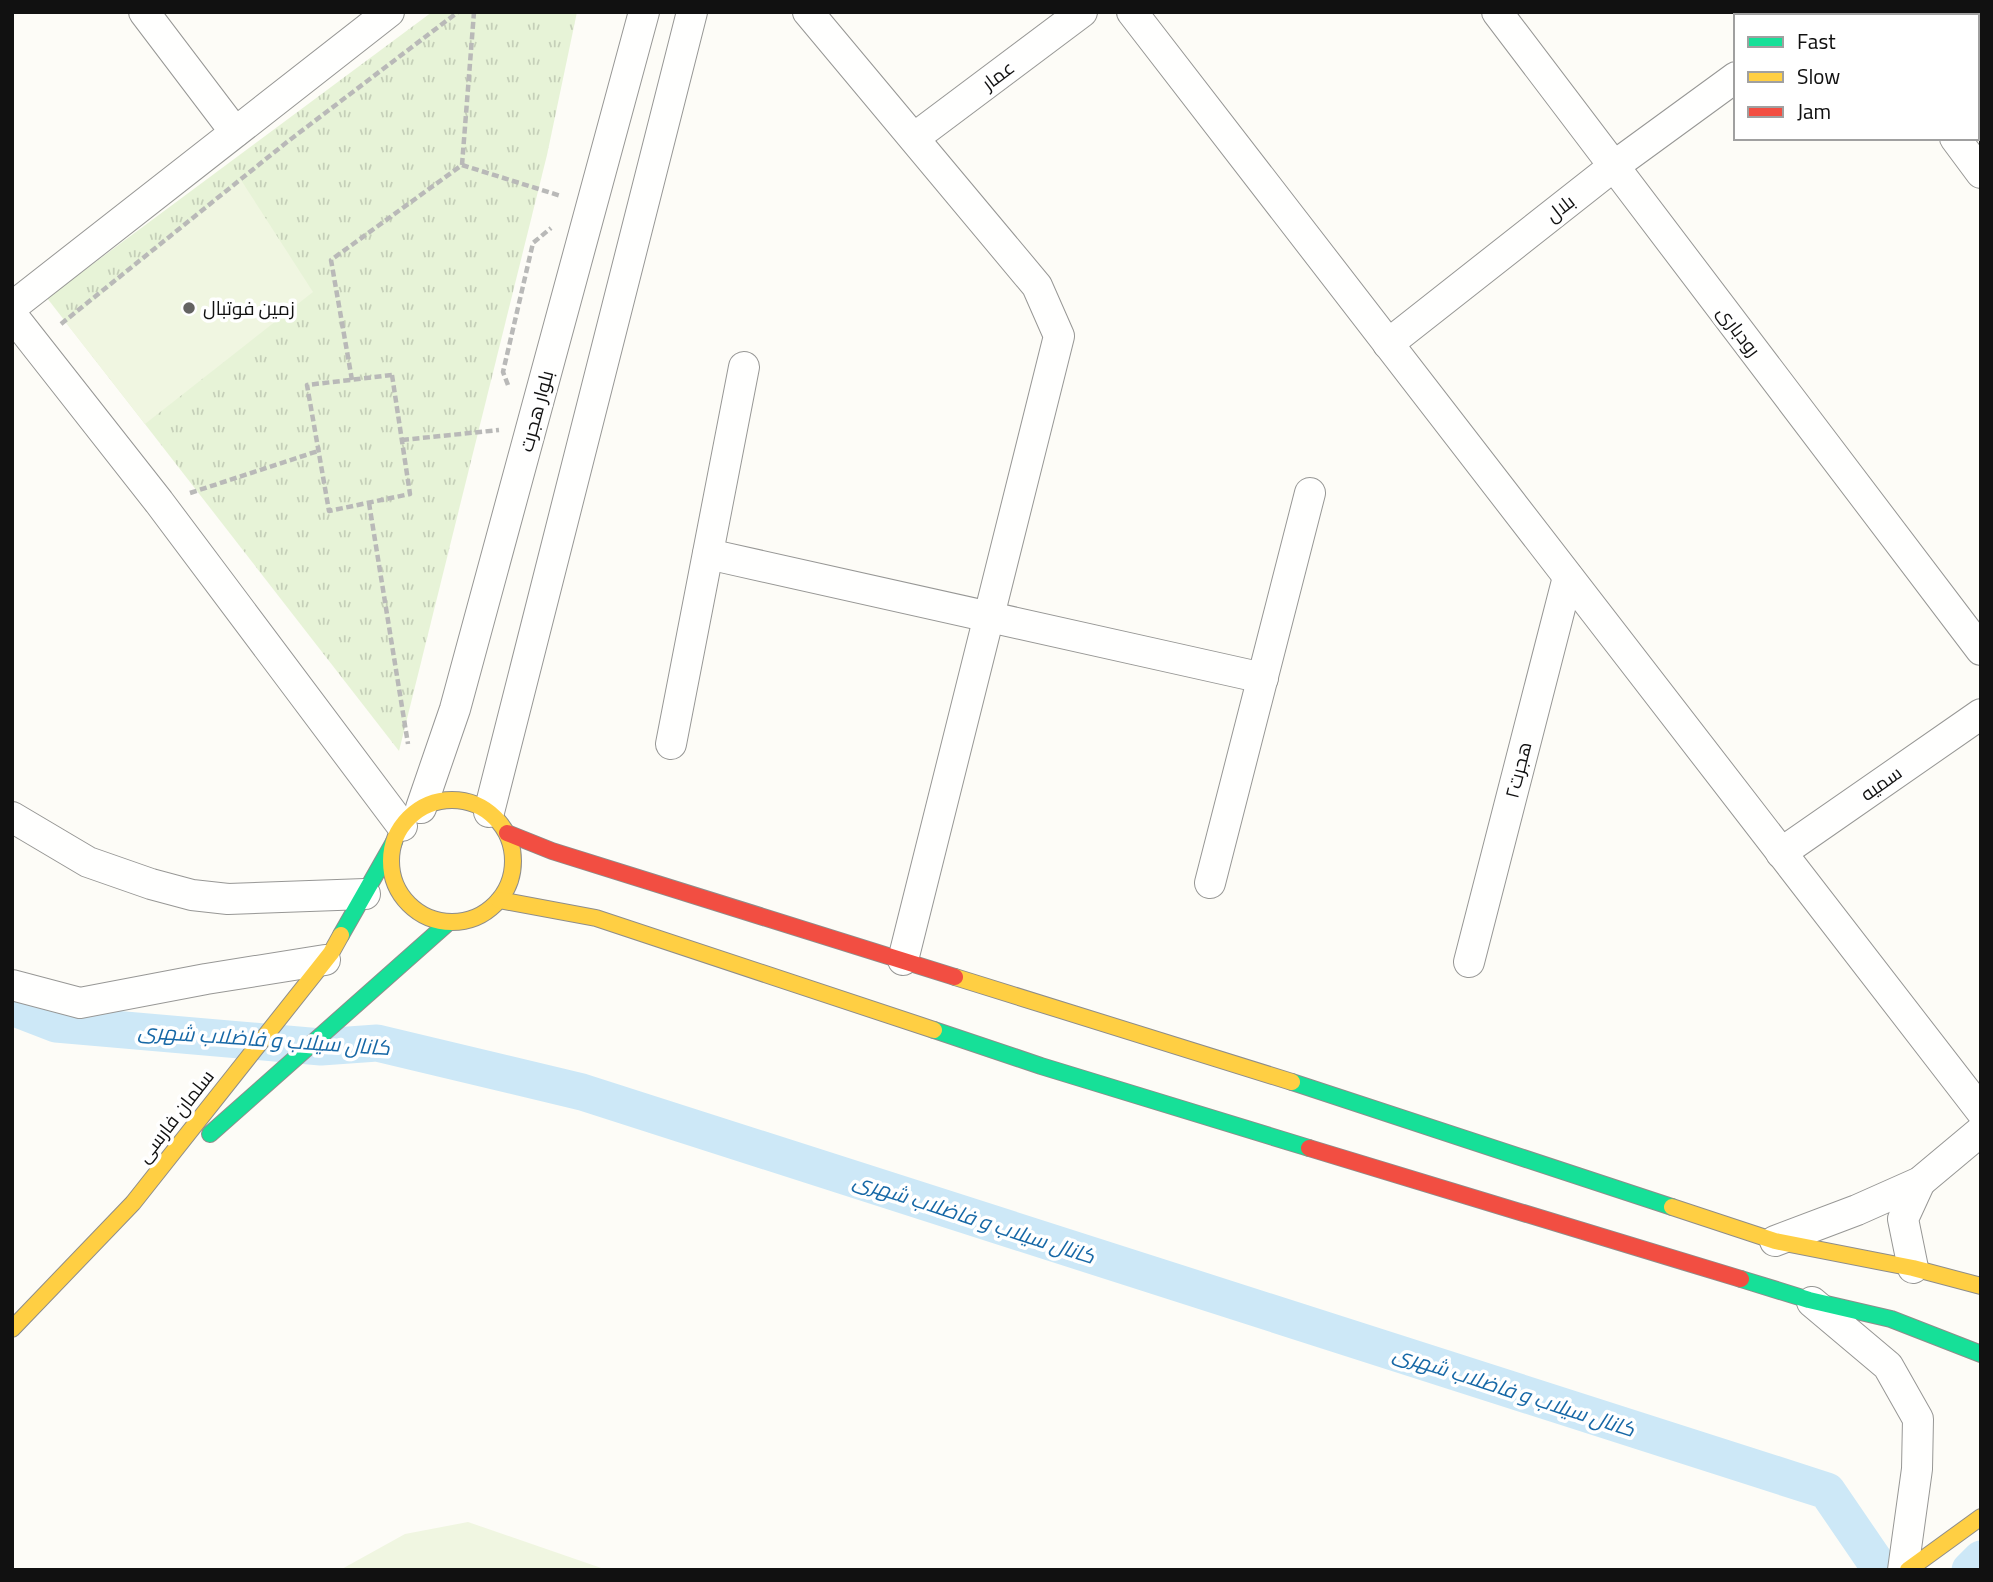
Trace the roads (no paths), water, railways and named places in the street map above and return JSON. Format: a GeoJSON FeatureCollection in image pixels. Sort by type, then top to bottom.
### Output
{"type":"FeatureCollection","features":[{"type":"Feature","properties":{"kind":"street"},"geometry":{"type":"LineString","coordinates":[[144,12],[235,132]]}},
{"type":"Feature","properties":{"kind":"street"},"geometry":{"type":"LineString","coordinates":[[12,307],[388,12]]}},
{"type":"Feature","properties":{"kind":"street","name":"بلوار هجرت"},"geometry":{"type":"LineString","coordinates":[[406,826],[455,709],[528,428],[644,12]]}},
{"type":"Feature","properties":{"kind":"street"},"geometry":{"type":"LineString","coordinates":[[692,12],[498,823],[512,850],[513,868],[508,885],[499,900],[485,912],[468,920],[449,922],[431,918],[414,909],[402,895],[394,879],[391,860],[406,826],[453,800],[472,803],[498,823],[552,851],[1264,1073],[1774,1241],[1913,1268],[1981,1286]]}},
{"type":"Feature","properties":{"kind":"street"},"geometry":{"type":"LineString","coordinates":[[808,12],[1037,286],[1059,336],[903,960]]}},
{"type":"Feature","properties":{"kind":"street","name":"عمار"},"geometry":{"type":"LineString","coordinates":[[914,138],[1082,12]]}},
{"type":"Feature","properties":{"kind":"street"},"geometry":{"type":"LineString","coordinates":[[1132,12],[1981,1111]]}},
{"type":"Feature","properties":{"kind":"street","name":"رودباری"},"geometry":{"type":"LineString","coordinates":[[1497,12],[1981,650]]}},
{"type":"Feature","properties":{"kind":"street","name":"بلال"},"geometry":{"type":"LineString","coordinates":[[1388,344],[1614,166],[1734,77]]}},
{"type":"Feature","properties":{"kind":"street"},"geometry":{"type":"LineString","coordinates":[[1956,140],[1981,173]]}},
{"type":"Feature","properties":{"kind":"street"},"geometry":{"type":"LineString","coordinates":[[12,315],[159,502],[406,826]]}},
{"type":"Feature","properties":{"kind":"street"},"geometry":{"type":"LineString","coordinates":[[671,744],[744,367]]}},
{"type":"Feature","properties":{"kind":"street"},"geometry":{"type":"LineString","coordinates":[[1210,883],[1310,493]]}},
{"type":"Feature","properties":{"kind":"street"},"geometry":{"type":"LineString","coordinates":[[708,554],[1263,677]]}},
{"type":"Feature","properties":{"kind":"street","name":"هجرت۲"},"geometry":{"type":"LineString","coordinates":[[1469,962],[1568,577]]}},
{"type":"Feature","properties":{"kind":"street","name":"سمیه"},"geometry":{"type":"LineString","coordinates":[[1781,853],[1981,714]]}},
{"type":"Feature","properties":{"kind":"street"},"geometry":{"type":"LineString","coordinates":[[12,817],[88,862],[192,895],[228,899],[365,894]]}},
{"type":"Feature","properties":{"kind":"street","name":"سلمان فارسی"},"geometry":{"type":"LineString","coordinates":[[12,1329],[133,1203],[325,960],[406,826]]}},
{"type":"Feature","properties":{"kind":"street"},"geometry":{"type":"LineString","coordinates":[[499,900],[597,918],[1041,1066],[1809,1300],[1891,1319],[1981,1354]]}},
{"type":"Feature","properties":{"kind":"street"},"geometry":{"type":"LineString","coordinates":[[133,1203],[449,922]]}},
{"type":"Feature","properties":{"kind":"street"},"geometry":{"type":"LineString","coordinates":[[12,985],[80,1003],[325,960]]}},
{"type":"Feature","properties":{"kind":"street"},"geometry":{"type":"LineString","coordinates":[[1774,1241],[1857,1210],[1920,1182],[1981,1131]]}},
{"type":"Feature","properties":{"kind":"street"},"geometry":{"type":"LineString","coordinates":[[1913,1268],[1903,1219],[1920,1182]]}},
{"type":"Feature","properties":{"kind":"street"},"geometry":{"type":"LineString","coordinates":[[1809,1300],[1888,1366],[1918,1419],[1917,1469],[1903,1570]]}},
{"type":"Feature","properties":{"kind":"street"},"geometry":{"type":"LineString","coordinates":[[1908,1570],[1981,1517]]}},
{"type":"Feature","properties":{"kind":"waterway","name":"کانال سیلاب و فاضلاب شهری"},"geometry":{"type":"LineString","coordinates":[[12,1007],[56,1024],[321,1047],[377,1043],[582,1092],[1827,1491],[1881,1570]]}},
{"type":"Feature","properties":{"kind":"waterway","name":"کانال سیلاب و فاضلاب شهری"},"geometry":{"type":"LineString","coordinates":[[1970,1570],[1981,1559]]}},
{"type":"Feature","properties":{"kind":"place","name":"زمین فوتبال"},"geometry":{"type":"Point","coordinates":[189,308]}}]}
